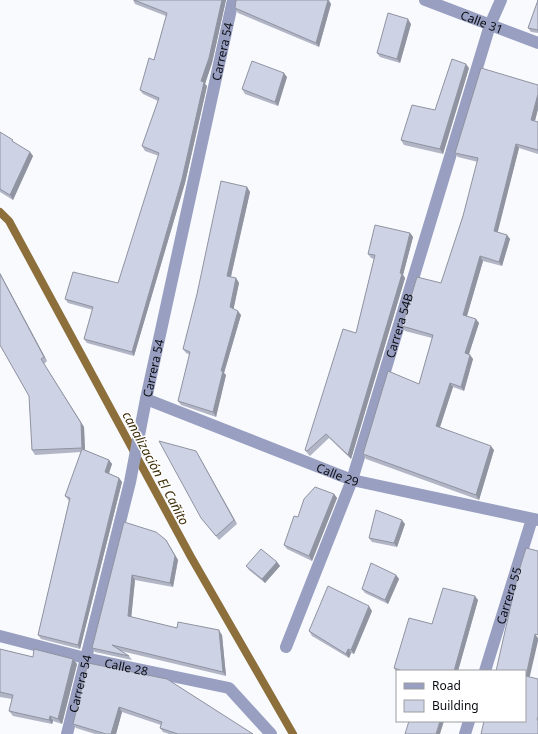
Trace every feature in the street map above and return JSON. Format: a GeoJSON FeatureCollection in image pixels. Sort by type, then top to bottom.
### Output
{"type":"FeatureCollection","features":[{"type":"Feature","properties":{"kind":"street","name":"Carrera 54"},"geometry":{"type":"LineString","coordinates":[[66,734],[130,482],[138,436],[233,0]]}},
{"type":"Feature","properties":{"kind":"street","name":"Calle 31"},"geometry":{"type":"LineString","coordinates":[[425,0],[538,43]]}},
{"type":"Feature","properties":{"kind":"street","name":"Carrera 54B"},"geometry":{"type":"LineString","coordinates":[[286,647],[352,480],[490,25],[502,0]]}},
{"type":"Feature","properties":{"kind":"street","name":"Calle 29"},"geometry":{"type":"LineString","coordinates":[[146,399],[352,480],[535,520]]}},
{"type":"Feature","properties":{"kind":"street","name":"Carrera 55"},"geometry":{"type":"LineString","coordinates":[[485,670],[535,520]]}},
{"type":"Feature","properties":{"kind":"street","name":"Calle 28"},"geometry":{"type":"LineString","coordinates":[[0,636],[85,658],[230,688],[271,734]]}},
{"type":"Feature","properties":{"kind":"street"},"geometry":{"type":"LineString","coordinates":[[465,734],[469,722]]}},
{"type":"Feature","properties":{"kind":"building"},"geometry":{"type":"Polygon","coordinates":[[[134,0],[222,0],[209,58],[201,81],[204,82],[182,179],[132,352],[84,339],[93,307],[65,299],[73,272],[118,283],[159,153],[142,146],[159,98],[140,90],[149,58],[154,60],[167,13],[134,0]]]}},
{"type":"Feature","properties":{"kind":"building"},"geometry":{"type":"Polygon","coordinates":[[[236,0],[328,0],[316,43],[235,8],[236,0]]]}},
{"type":"Feature","properties":{"kind":"building"},"geometry":{"type":"Polygon","coordinates":[[[538,0],[538,30],[528,28],[538,0]]]}},
{"type":"Feature","properties":{"kind":"building"},"geometry":{"type":"Polygon","coordinates":[[[388,13],[408,19],[397,59],[377,53],[388,13]]]}},
{"type":"Feature","properties":{"kind":"building"},"geometry":{"type":"Polygon","coordinates":[[[452,59],[466,64],[440,149],[401,140],[412,105],[435,110],[452,59]]]}},
{"type":"Feature","properties":{"kind":"building"},"geometry":{"type":"Polygon","coordinates":[[[252,61],[284,73],[275,102],[242,89],[252,61]]]}},
{"type":"Feature","properties":{"kind":"building"},"geometry":{"type":"Polygon","coordinates":[[[481,68],[538,85],[538,94],[531,120],[538,122],[538,150],[516,144],[494,231],[507,235],[499,262],[480,256],[463,315],[476,319],[465,353],[470,355],[461,387],[450,383],[436,426],[491,446],[476,495],[363,454],[388,371],[419,384],[433,335],[402,326],[417,277],[441,283],[463,216],[478,158],[455,153],[481,68]]]}},
{"type":"Feature","properties":{"kind":"building"},"geometry":{"type":"Polygon","coordinates":[[[0,132],[30,152],[10,195],[0,189],[0,132]]]}},
{"type":"Feature","properties":{"kind":"building"},"geometry":{"type":"Polygon","coordinates":[[[221,181],[247,187],[227,276],[236,278],[230,307],[238,311],[221,371],[223,371],[213,412],[178,401],[190,352],[183,349],[197,294],[221,181]]]}},
{"type":"Feature","properties":{"kind":"building"},"geometry":{"type":"Polygon","coordinates":[[[375,225],[410,233],[400,273],[402,274],[348,455],[326,434],[307,451],[305,450],[343,329],[356,333],[375,255],[368,254],[375,225]]]}},
{"type":"Feature","properties":{"kind":"building"},"geometry":{"type":"Polygon","coordinates":[[[0,274],[44,357],[41,359],[81,423],[82,448],[32,450],[29,396],[0,345],[0,274]]]}},
{"type":"Feature","properties":{"kind":"building"},"geometry":{"type":"Polygon","coordinates":[[[159,441],[196,451],[234,520],[216,536],[201,518],[159,441]]]}},
{"type":"Feature","properties":{"kind":"building"},"geometry":{"type":"Polygon","coordinates":[[[82,449],[109,460],[105,472],[119,478],[78,645],[38,635],[70,498],[65,496],[82,449]]]}},
{"type":"Feature","properties":{"kind":"building"},"geometry":{"type":"Polygon","coordinates":[[[315,487],[334,494],[309,556],[284,545],[294,516],[298,517],[304,499],[315,487]]]}},
{"type":"Feature","properties":{"kind":"building"},"geometry":{"type":"Polygon","coordinates":[[[376,510],[402,520],[394,543],[369,538],[376,510]]]}},
{"type":"Feature","properties":{"kind":"building"},"geometry":{"type":"Polygon","coordinates":[[[124,522],[156,532],[166,540],[175,556],[170,583],[132,575],[128,616],[177,628],[178,622],[219,630],[223,672],[112,645],[129,656],[92,648],[124,522]]]}},
{"type":"Feature","properties":{"kind":"building"},"geometry":{"type":"Polygon","coordinates":[[[526,548],[538,551],[538,635],[535,634],[526,676],[526,670],[496,670],[518,574],[526,548]]]}},
{"type":"Feature","properties":{"kind":"building"},"geometry":{"type":"Polygon","coordinates":[[[261,549],[277,562],[262,579],[246,566],[261,549]]]}},
{"type":"Feature","properties":{"kind":"building"},"geometry":{"type":"Polygon","coordinates":[[[371,563],[396,575],[385,600],[362,589],[371,563]]]}},
{"type":"Feature","properties":{"kind":"building"},"geometry":{"type":"Polygon","coordinates":[[[328,586],[369,606],[351,650],[348,649],[346,654],[309,631],[328,586]]]}},
{"type":"Feature","properties":{"kind":"building"},"geometry":{"type":"Polygon","coordinates":[[[443,588],[475,596],[454,670],[400,670],[394,668],[409,618],[432,624],[443,588]]]}},
{"type":"Feature","properties":{"kind":"building"},"geometry":{"type":"Polygon","coordinates":[[[0,649],[33,657],[34,649],[73,659],[58,719],[50,716],[49,720],[9,711],[13,695],[0,692],[0,649]]]}},
{"type":"Feature","properties":{"kind":"building"},"geometry":{"type":"Polygon","coordinates":[[[88,663],[167,679],[253,734],[178,734],[160,728],[162,722],[119,707],[111,734],[106,734],[73,724],[88,663]]]}},
{"type":"Feature","properties":{"kind":"building"},"geometry":{"type":"Polygon","coordinates":[[[526,676],[538,679],[538,734],[481,734],[484,722],[526,722],[526,676]]]}},
{"type":"Feature","properties":{"kind":"building"},"geometry":{"type":"Polygon","coordinates":[[[409,722],[440,722],[436,734],[405,734],[409,722]]]}},
{"type":"Feature","properties":{"kind":"waterway","name":"canalización El Cañito"},"geometry":{"type":"LineString","coordinates":[[0,212],[9,221],[191,557],[293,734]]}}]}
